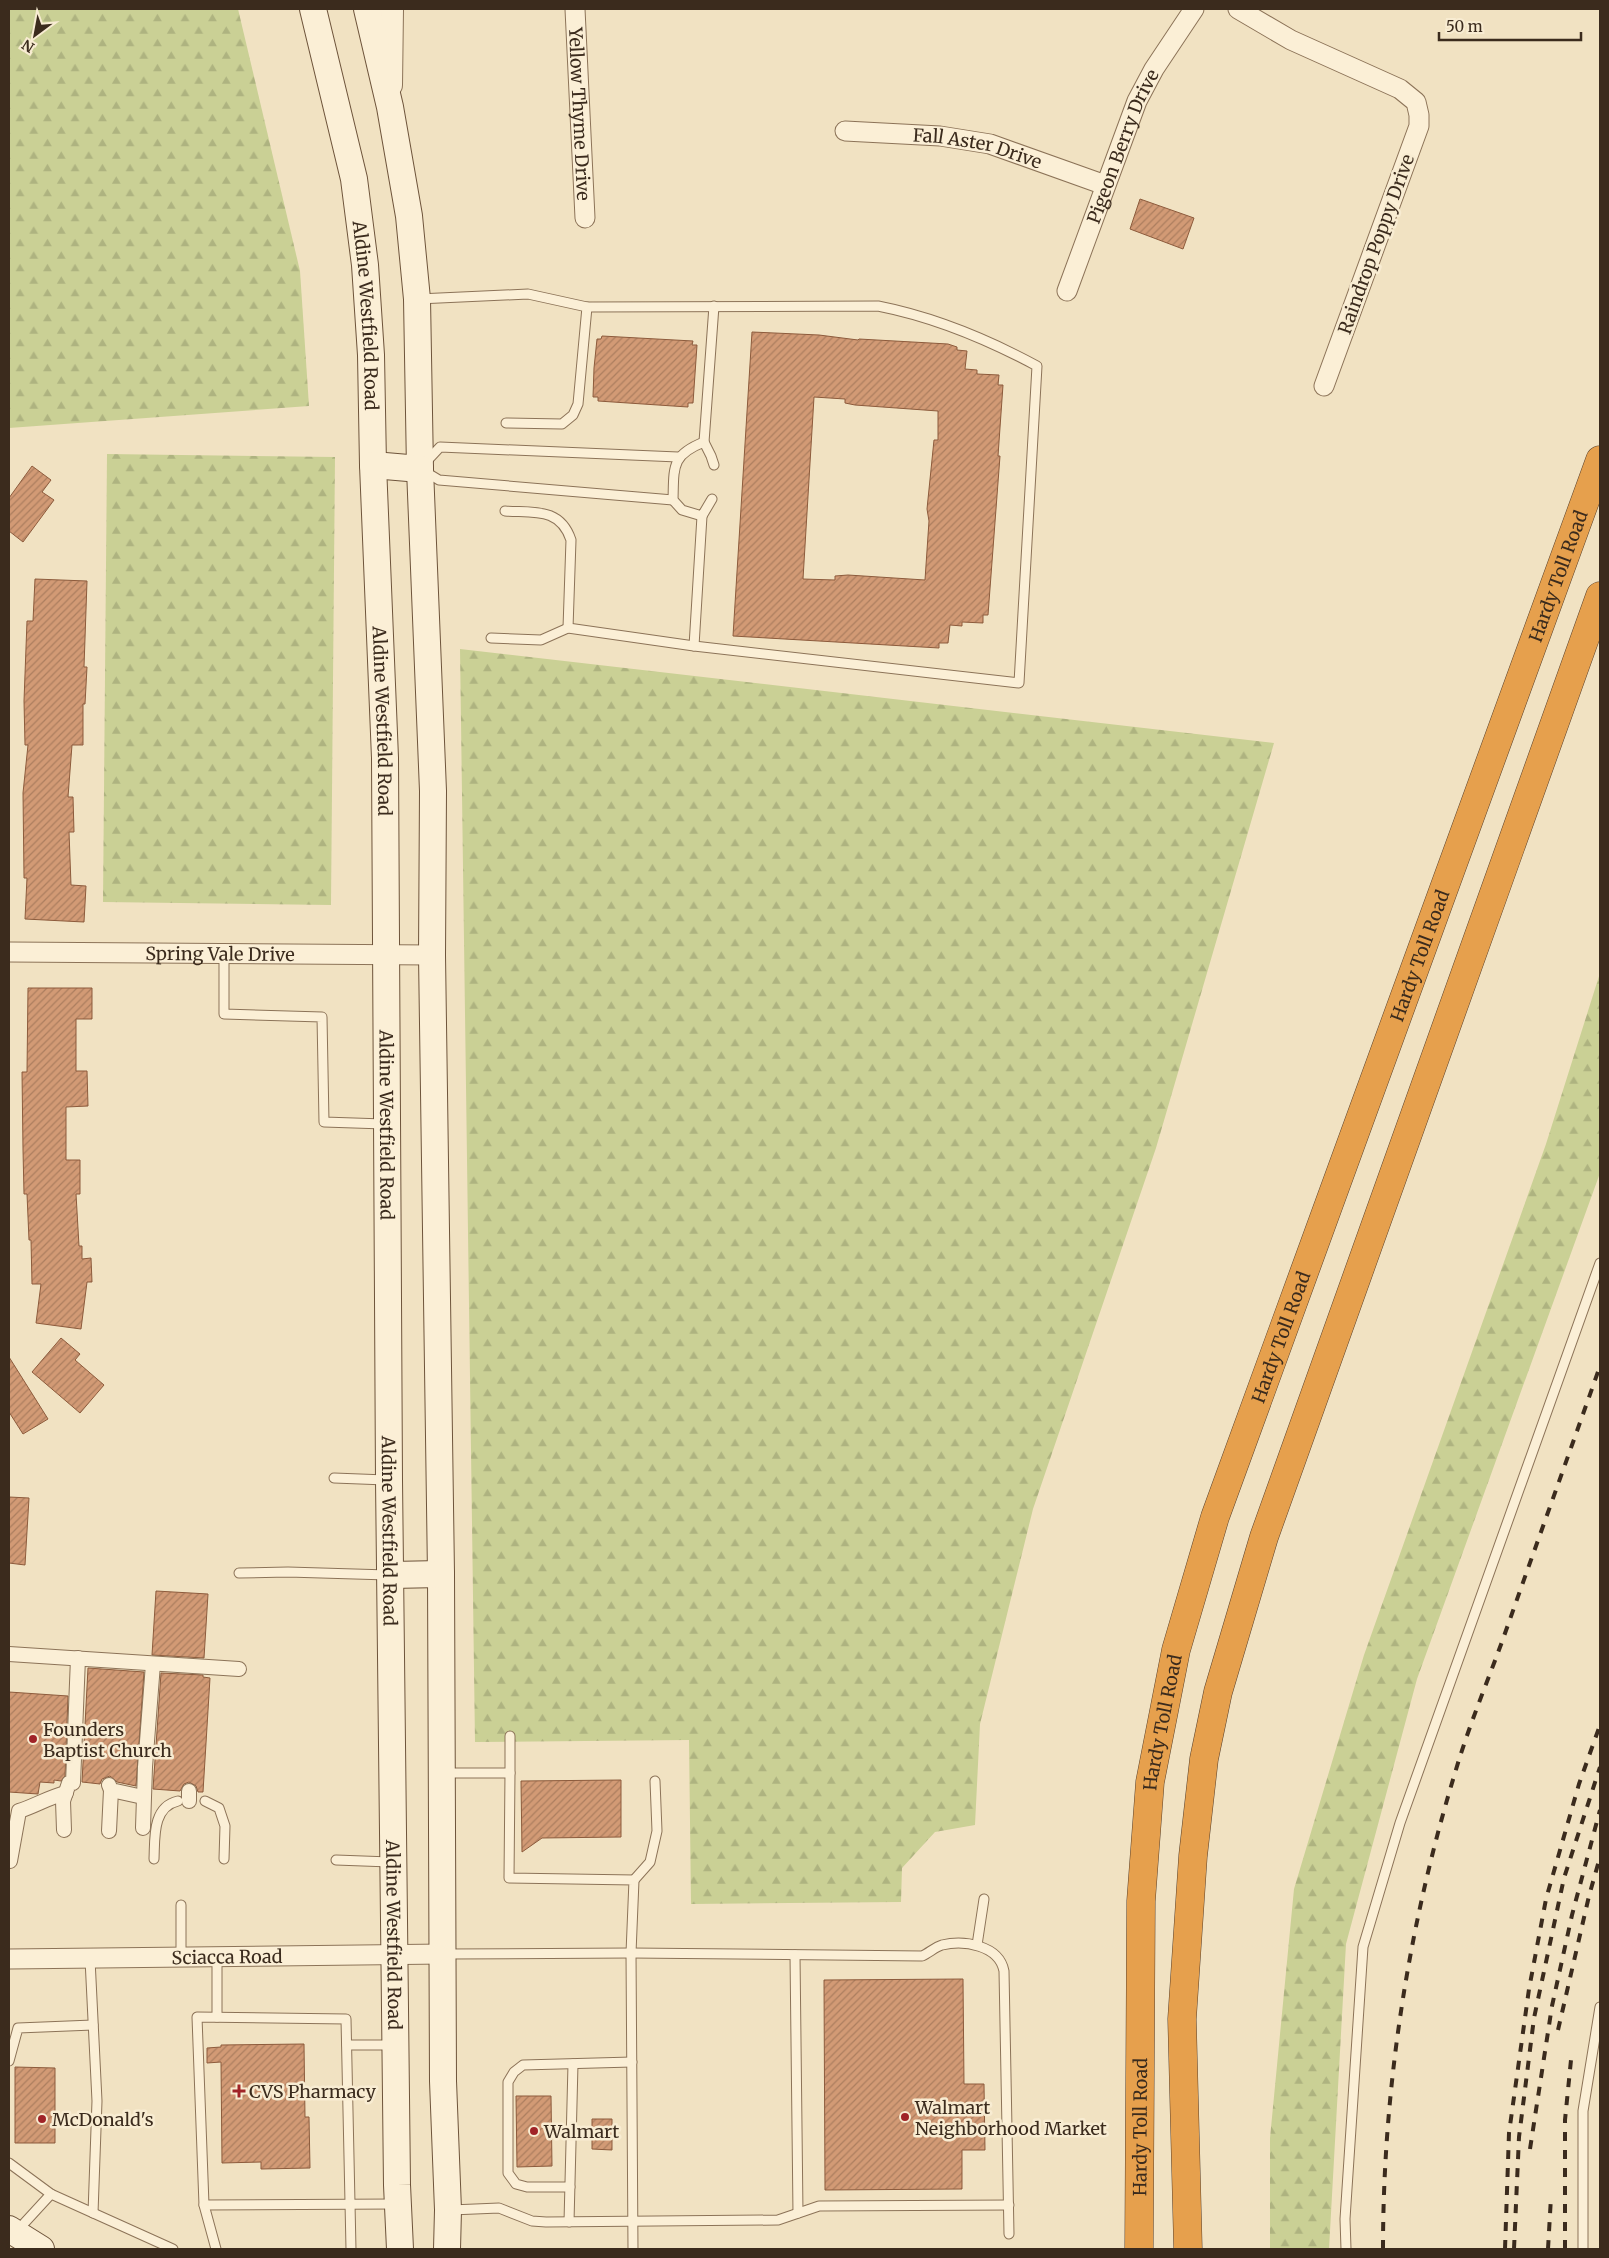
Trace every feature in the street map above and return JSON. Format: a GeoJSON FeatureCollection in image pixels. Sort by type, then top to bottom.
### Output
{"type":"FeatureCollection","features":[{"type":"Feature","properties":{"kind":"highway","name":"Hardy Toll Road"},"geometry":{"type":"LineString","coordinates":[[1139,2249],[1141,1901],[1150,1782],[1176,1650],[1215,1517],[1600,460]]}},
{"type":"Feature","properties":{"kind":"highway"},"geometry":{"type":"LineString","coordinates":[[1188,2249],[1183,2009],[1193,1856],[1204,1759],[1218,1692],[1264,1537],[1600,596]]}},
{"type":"Feature","properties":{"kind":"main road","name":"Aldine Westfield Road"},"geometry":{"type":"LineString","coordinates":[[313,9],[354,180],[365,266],[372,355],[373,465],[384,758],[393,1862],[400,2249]]}},
{"type":"Feature","properties":{"kind":"main road"},"geometry":{"type":"LineString","coordinates":[[368,9],[390,107],[409,216],[417,299],[420,469],[432,791],[432,955],[443,1772],[443,2081],[448,2210],[447,2249]]}},
{"type":"Feature","properties":{"kind":"main road"},"geometry":{"type":"LineString","coordinates":[[373,465],[420,469]]}},
{"type":"Feature","properties":{"kind":"main road"},"geometry":{"type":"LineString","coordinates":[[391,1575],[441,1574]]}},
{"type":"Feature","properties":{"kind":"main road"},"geometry":{"type":"LineString","coordinates":[[11,2235],[41,2249]]}},
{"type":"Feature","properties":{"kind":"street"},"geometry":{"type":"LineString","coordinates":[[390,107],[392,9]]}},
{"type":"Feature","properties":{"kind":"street","name":"Yellow Thyme Drive"},"geometry":{"type":"LineString","coordinates":[[575,9],[585,218]]}},
{"type":"Feature","properties":{"kind":"street","name":"Pigeon Berry Drive"},"geometry":{"type":"LineString","coordinates":[[1067,291],[1137,101],[1154,69],[1194,9]]}},
{"type":"Feature","properties":{"kind":"street","name":"Raindrop Poppy Drive"},"geometry":{"type":"LineString","coordinates":[[1238,9],[1291,40],[1400,89],[1416,102],[1419,114],[1419,126],[1324,386]]}},
{"type":"Feature","properties":{"kind":"street","name":"Fall Aster Drive"},"geometry":{"type":"LineString","coordinates":[[845,132],[940,136],[990,144],[1105,185]]}},
{"type":"Feature","properties":{"kind":"street","name":"Spring Vale Drive"},"geometry":{"type":"LineString","coordinates":[[9,952],[432,955]]}},
{"type":"Feature","properties":{"kind":"street"},"geometry":{"type":"LineString","coordinates":[[9,1654],[239,1669]]}},
{"type":"Feature","properties":{"kind":"street"},"geometry":{"type":"LineString","coordinates":[[64,1830],[63,1801],[69,1783],[73,1783],[78,1658]]}},
{"type":"Feature","properties":{"kind":"street"},"geometry":{"type":"LineString","coordinates":[[143,1828],[153,1664]]}},
{"type":"Feature","properties":{"kind":"street"},"geometry":{"type":"LineString","coordinates":[[109,1831],[110,1787],[144,1797]]}},
{"type":"Feature","properties":{"kind":"street"},"geometry":{"type":"LineString","coordinates":[[10,1861],[19,1811],[66,1793]]}},
{"type":"Feature","properties":{"kind":"street","name":"Sciacca Road"},"geometry":{"type":"LineString","coordinates":[[9,1960],[444,1954]]}},
{"type":"Feature","properties":{"kind":"lane"},"geometry":{"type":"LineString","coordinates":[[417,299],[528,294],[587,307],[878,306],[907,312],[951,327],[998,345],[1037,366],[1019,683],[694,646],[568,628],[540,640],[491,638]]}},
{"type":"Feature","properties":{"kind":"lane"},"geometry":{"type":"LineString","coordinates":[[714,306],[704,442],[712,456],[714,465]]}},
{"type":"Feature","properties":{"kind":"lane"},"geometry":{"type":"LineString","coordinates":[[506,423],[562,424],[573,415],[578,404],[587,307]]}},
{"type":"Feature","properties":{"kind":"lane"},"geometry":{"type":"LineString","coordinates":[[673,500],[674,467],[678,457],[688,449],[704,442]]}},
{"type":"Feature","properties":{"kind":"lane"},"geometry":{"type":"LineString","coordinates":[[678,457],[440,446],[420,469],[439,480],[673,500],[682,510],[702,516]]}},
{"type":"Feature","properties":{"kind":"lane"},"geometry":{"type":"LineString","coordinates":[[694,646],[702,516],[712,498]]}},
{"type":"Feature","properties":{"kind":"lane"},"geometry":{"type":"LineString","coordinates":[[505,512],[550,514],[561,521],[568,530],[571,540],[568,628]]}},
{"type":"Feature","properties":{"kind":"lane"},"geometry":{"type":"LineString","coordinates":[[224,954],[224,1014],[322,1017],[324,1122],[387,1124]]}},
{"type":"Feature","properties":{"kind":"lane"},"geometry":{"type":"LineString","coordinates":[[1346,2249],[1345,2219],[1363,1947],[1403,1814],[1600,1262]]}},
{"type":"Feature","properties":{"kind":"lane"},"geometry":{"type":"LineString","coordinates":[[334,1478],[389,1480]]}},
{"type":"Feature","properties":{"kind":"lane"},"geometry":{"type":"LineString","coordinates":[[239,1573],[288,1572],[391,1575]]}},
{"type":"Feature","properties":{"kind":"lane"},"geometry":{"type":"LineString","coordinates":[[510,1736],[509,1878],[634,1880]]}},
{"type":"Feature","properties":{"kind":"lane"},"geometry":{"type":"LineString","coordinates":[[443,1772],[510,1774]]}},
{"type":"Feature","properties":{"kind":"lane"},"geometry":{"type":"LineString","coordinates":[[633,2249],[631,1953],[634,1880],[650,1862],[657,1831],[655,1781]]}},
{"type":"Feature","properties":{"kind":"lane"},"geometry":{"type":"LineString","coordinates":[[154,1859],[156,1821],[162,1810],[170,1803],[186,1798]]}},
{"type":"Feature","properties":{"kind":"lane"},"geometry":{"type":"LineString","coordinates":[[205,1802],[219,1808],[225,1826],[224,1858]]}},
{"type":"Feature","properties":{"kind":"lane"},"geometry":{"type":"LineString","coordinates":[[336,1860],[393,1862]]}},
{"type":"Feature","properties":{"kind":"lane"},"geometry":{"type":"LineString","coordinates":[[977,1945],[984,1899]]}},
{"type":"Feature","properties":{"kind":"lane"},"geometry":{"type":"LineString","coordinates":[[181,1905],[181,1958]]}},
{"type":"Feature","properties":{"kind":"lane"},"geometry":{"type":"LineString","coordinates":[[444,1954],[631,1953],[922,1956],[942,1945],[977,1945],[996,1955],[1002,1962],[1004,1970],[1009,2234]]}},
{"type":"Feature","properties":{"kind":"lane"},"geometry":{"type":"LineString","coordinates":[[795,1955],[798,2213]]}},
{"type":"Feature","properties":{"kind":"lane"},"geometry":{"type":"LineString","coordinates":[[216,2017],[217,1957]]}},
{"type":"Feature","properties":{"kind":"lane"},"geometry":{"type":"LineString","coordinates":[[90,1959],[98,2101],[93,2213]]}},
{"type":"Feature","properties":{"kind":"lane"},"geometry":{"type":"LineString","coordinates":[[1583,2249],[1583,2111],[1600,2007]]}},
{"type":"Feature","properties":{"kind":"lane"},"geometry":{"type":"LineString","coordinates":[[216,2249],[204,2205],[197,2017],[346,2019],[351,2249]]}},
{"type":"Feature","properties":{"kind":"lane"},"geometry":{"type":"LineString","coordinates":[[9,2061],[18,2028],[93,2025]]}},
{"type":"Feature","properties":{"kind":"lane"},"geometry":{"type":"LineString","coordinates":[[347,2045],[395,2045]]}},
{"type":"Feature","properties":{"kind":"lane"},"geometry":{"type":"LineString","coordinates":[[570,2187],[527,2187],[516,2184],[508,2173],[508,2082],[514,2072],[523,2065],[632,2062]]}},
{"type":"Feature","properties":{"kind":"lane"},"geometry":{"type":"LineString","coordinates":[[570,2222],[573,2064]]}},
{"type":"Feature","properties":{"kind":"lane"},"geometry":{"type":"LineString","coordinates":[[9,2164],[51,2194],[173,2249]]}},
{"type":"Feature","properties":{"kind":"lane"},"geometry":{"type":"LineString","coordinates":[[11,2235],[51,2194]]}},
{"type":"Feature","properties":{"kind":"lane"},"geometry":{"type":"LineString","coordinates":[[204,2205],[398,2204]]}},
{"type":"Feature","properties":{"kind":"lane"},"geometry":{"type":"LineString","coordinates":[[448,2210],[498,2208],[532,2221],[570,2222],[778,2220],[819,2206],[1009,2205]]}},
{"type":"Feature","properties":{"kind":"green space"},"geometry":{"type":"Polygon","coordinates":[[[9,9],[238,9],[300,271],[309,406],[9,428],[9,9]]]}},
{"type":"Feature","properties":{"kind":"green space"},"geometry":{"type":"Polygon","coordinates":[[[107,454],[335,457],[331,905],[103,902],[107,454]]]}},
{"type":"Feature","properties":{"kind":"green space"},"geometry":{"type":"Polygon","coordinates":[[[460,649],[1274,743],[1156,1148],[1033,1509],[980,1724],[975,1825],[935,1832],[902,1868],[901,1902],[691,1904],[689,1740],[475,1742],[460,649]]]}},
{"type":"Feature","properties":{"kind":"green space"},"geometry":{"type":"Polygon","coordinates":[[[1600,973],[1600,1173],[1417,1679],[1346,1944],[1329,2249],[1270,2249],[1270,2138],[1294,1889],[1364,1655],[1546,1144],[1600,973]]]}},
{"type":"Feature","properties":{"kind":"building"},"geometry":{"type":"Polygon","coordinates":[[[1140,199],[1194,218],[1183,249],[1130,229],[1140,199]]]}},
{"type":"Feature","properties":{"kind":"building"},"geometry":{"type":"Polygon","coordinates":[[[752,332],[819,335],[858,340],[948,344],[957,347],[957,350],[967,351],[965,369],[977,370],[977,374],[999,375],[998,385],[1003,385],[998,456],[1000,456],[988,615],[983,615],[983,623],[962,622],[962,626],[950,625],[948,643],[939,643],[939,648],[733,636],[752,332]],[[814,397],[803,579],[835,580],[835,576],[848,575],[925,580],[929,521],[927,509],[934,440],[938,440],[938,411],[855,405],[845,403],[845,399],[814,397]]]}},
{"type":"Feature","properties":{"kind":"building"},"geometry":{"type":"Polygon","coordinates":[[[602,336],[693,341],[692,345],[697,345],[693,403],[688,403],[688,407],[598,401],[598,397],[593,397],[594,368],[597,339],[601,339],[602,336]]]}},
{"type":"Feature","properties":{"kind":"building"},"geometry":{"type":"Polygon","coordinates":[[[32,466],[51,480],[42,492],[54,500],[23,542],[9,531],[9,498],[32,466]]]}},
{"type":"Feature","properties":{"kind":"building"},"geometry":{"type":"Polygon","coordinates":[[[35,579],[87,581],[84,667],[87,667],[85,704],[83,704],[83,745],[72,745],[68,797],[73,797],[74,832],[69,832],[71,885],[86,886],[84,922],[25,919],[27,878],[24,878],[23,793],[28,745],[25,745],[24,701],[27,621],[33,621],[35,579]]]}},
{"type":"Feature","properties":{"kind":"building"},"geometry":{"type":"Polygon","coordinates":[[[28,988],[92,988],[92,1019],[76,1019],[76,1071],[87,1071],[88,1106],[66,1107],[66,1160],[80,1160],[80,1194],[76,1194],[79,1246],[82,1246],[82,1259],[91,1258],[92,1282],[87,1282],[81,1329],[36,1323],[41,1284],[32,1284],[27,1194],[24,1194],[22,1072],[27,1072],[28,988]]]}},
{"type":"Feature","properties":{"kind":"building"},"geometry":{"type":"Polygon","coordinates":[[[61,1338],[80,1354],[75,1360],[104,1385],[80,1413],[32,1372],[61,1338]]]}},
{"type":"Feature","properties":{"kind":"building"},"geometry":{"type":"Polygon","coordinates":[[[9,1357],[48,1419],[23,1434],[9,1412],[9,1357]]]}},
{"type":"Feature","properties":{"kind":"building"},"geometry":{"type":"Polygon","coordinates":[[[9,1497],[29,1498],[25,1565],[9,1563],[9,1497]]]}},
{"type":"Feature","properties":{"kind":"building"},"geometry":{"type":"Polygon","coordinates":[[[156,1591],[208,1594],[204,1658],[152,1655],[156,1591]]]}},
{"type":"Feature","properties":{"kind":"building"},"geometry":{"type":"Polygon","coordinates":[[[88,1668],[144,1672],[136,1786],[117,1782],[110,1776],[102,1779],[100,1784],[82,1782],[88,1668]]]}},
{"type":"Feature","properties":{"kind":"building"},"geometry":{"type":"Polygon","coordinates":[[[161,1673],[203,1675],[203,1677],[210,1678],[203,1792],[198,1792],[196,1786],[189,1782],[184,1784],[180,1791],[153,1789],[161,1673]]]}},
{"type":"Feature","properties":{"kind":"building","name":"Founders Baptist Church"},"geometry":{"type":"Polygon","coordinates":[[[9,1692],[68,1696],[65,1776],[61,1781],[54,1780],[54,1783],[40,1782],[38,1794],[9,1792],[9,1692]]]}},
{"type":"Feature","properties":{"kind":"building"},"geometry":{"type":"Polygon","coordinates":[[[621,1780],[621,1837],[542,1838],[522,1852],[521,1781],[621,1780]]]}},
{"type":"Feature","properties":{"kind":"building","name":"Walmart Neighborhood Market"},"geometry":{"type":"Polygon","coordinates":[[[963,1979],[964,2084],[984,2084],[985,2150],[962,2150],[962,2189],[825,2190],[824,1980],[963,1979]]]}},
{"type":"Feature","properties":{"kind":"building","name":"CVS Pharmacy"},"geometry":{"type":"Polygon","coordinates":[[[304,2044],[305,2117],[309,2117],[310,2168],[261,2169],[261,2162],[222,2163],[221,2062],[207,2063],[207,2048],[221,2047],[221,2045],[304,2044]]]}},
{"type":"Feature","properties":{"kind":"building"},"geometry":{"type":"Polygon","coordinates":[[[15,2067],[55,2068],[55,2143],[15,2143],[15,2067]]]}},
{"type":"Feature","properties":{"kind":"building","name":"Walmart"},"geometry":{"type":"Polygon","coordinates":[[[516,2096],[551,2096],[552,2166],[517,2167],[516,2096]]]}},
{"type":"Feature","properties":{"kind":"building"},"geometry":{"type":"Polygon","coordinates":[[[592,2119],[612,2119],[612,2150],[592,2149],[592,2119]]]}},
{"type":"Feature","properties":{"kind":"railway"},"geometry":{"type":"LineString","coordinates":[[1383,2249],[1384,2189],[1393,2069],[1412,1949],[1438,1831],[1466,1739],[1600,1366]]}},
{"type":"Feature","properties":{"kind":"railway"},"geometry":{"type":"LineString","coordinates":[[1505,2249],[1509,2133],[1529,1989],[1546,1899],[1579,1784],[1600,1725]]}},
{"type":"Feature","properties":{"kind":"railway"},"geometry":{"type":"LineString","coordinates":[[1514,2249],[1519,2137],[1534,2018],[1564,1878],[1600,1767]]}},
{"type":"Feature","properties":{"kind":"railway"},"geometry":{"type":"LineString","coordinates":[[1530,2149],[1552,2006],[1572,1915],[1600,1810]]}},
{"type":"Feature","properties":{"kind":"railway"},"geometry":{"type":"LineString","coordinates":[[1558,2030],[1600,1857]]}},
{"type":"Feature","properties":{"kind":"railway"},"geometry":{"type":"LineString","coordinates":[[1565,2249],[1565,2120],[1571,2060]]}},
{"type":"Feature","properties":{"kind":"railway"},"geometry":{"type":"LineString","coordinates":[[1548,2249],[1551,2197]]}},
{"type":"Feature","properties":{"kind":"place","name":"Founders Baptist Church"},"geometry":{"type":"Point","coordinates":[33,1739]}},
{"type":"Feature","properties":{"kind":"place","name":"CVS Pharmacy"},"geometry":{"type":"Point","coordinates":[239,2091]}},
{"type":"Feature","properties":{"kind":"place","name":"Walmart Neighborhood Market"},"geometry":{"type":"Point","coordinates":[905,2117]}},
{"type":"Feature","properties":{"kind":"place","name":"McDonald's"},"geometry":{"type":"Point","coordinates":[42,2119]}},
{"type":"Feature","properties":{"kind":"place","name":"Walmart"},"geometry":{"type":"Point","coordinates":[534,2131]}}]}
